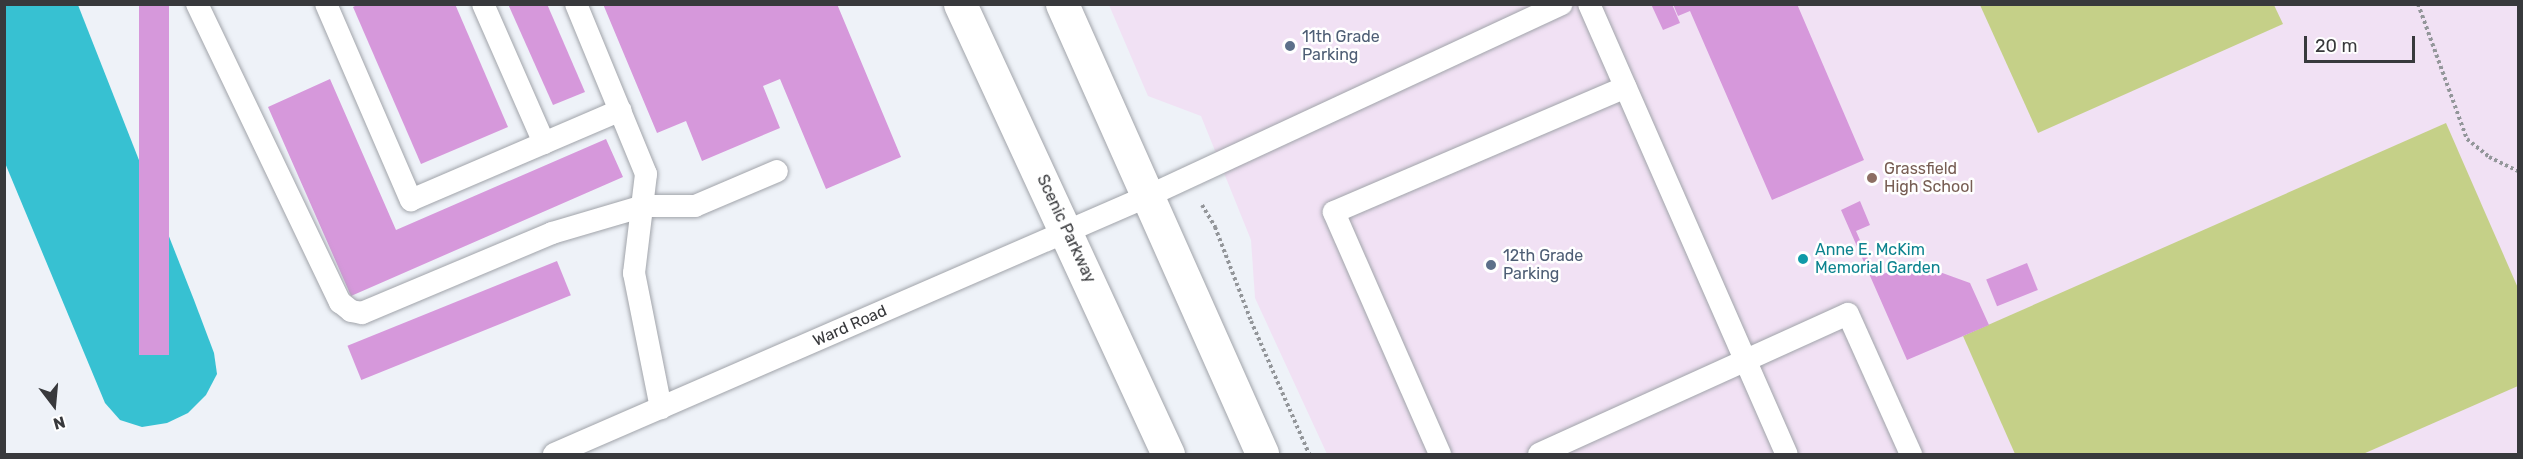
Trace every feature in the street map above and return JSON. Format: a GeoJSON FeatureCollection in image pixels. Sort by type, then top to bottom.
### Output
{"type":"FeatureCollection","features":[{"type":"Feature","properties":{"kind":"street","name":"Scenic Parkway"},"geometry":{"type":"LineString","coordinates":[[960,4],[1067,231],[1168,454]]}},
{"type":"Feature","properties":{"kind":"street"},"geometry":{"type":"LineString","coordinates":[[1062,4],[1262,454]]}},
{"type":"Feature","properties":{"kind":"lane"},"geometry":{"type":"LineString","coordinates":[[197,4],[340,302],[351,311],[362,313],[552,233],[644,206],[695,206],[777,171]]}},
{"type":"Feature","properties":{"kind":"lane"},"geometry":{"type":"LineString","coordinates":[[326,4],[411,200],[621,110]]}},
{"type":"Feature","properties":{"kind":"lane"},"geometry":{"type":"LineString","coordinates":[[483,4],[544,143]]}},
{"type":"Feature","properties":{"kind":"lane"},"geometry":{"type":"LineString","coordinates":[[576,4],[646,174],[644,206],[634,273],[661,408]]}},
{"type":"Feature","properties":{"kind":"lane","name":"Ward Road"},"geometry":{"type":"LineString","coordinates":[[554,454],[1146,197],[1561,4]]}},
{"type":"Feature","properties":{"kind":"lane"},"geometry":{"type":"LineString","coordinates":[[1589,4],[1787,454]]}},
{"type":"Feature","properties":{"kind":"lane"},"geometry":{"type":"LineString","coordinates":[[1440,454],[1334,212],[1625,87]]}},
{"type":"Feature","properties":{"kind":"lane"},"geometry":{"type":"LineString","coordinates":[[1539,454],[1747,363],[1848,314],[1911,454]]}},
{"type":"Feature","properties":{"kind":"path"},"geometry":{"type":"LineString","coordinates":[[2418,4],[2467,139],[2489,157],[2518,171]]}},
{"type":"Feature","properties":{"kind":"shaded area","name":"Grassfield High School"},"geometry":{"type":"Polygon","coordinates":[[[1109,5],[2518,5],[2518,454],[1327,454],[1255,298],[1251,240],[1201,116],[1148,96],[1109,5]]]}},
{"type":"Feature","properties":{"kind":"green space"},"geometry":{"type":"Polygon","coordinates":[[[1980,5],[2274,5],[2283,24],[2038,133],[1980,5]]]}},
{"type":"Feature","properties":{"kind":"green space"},"geometry":{"type":"Polygon","coordinates":[[[2446,123],[2518,288],[2518,386],[2363,454],[2015,454],[1963,336],[2446,123]]]}},
{"type":"Feature","properties":{"kind":"water"},"geometry":{"type":"Polygon","coordinates":[[[4,5],[78,5],[194,300],[214,353],[217,374],[206,395],[188,413],[167,423],[142,427],[120,420],[105,403],[5,163],[4,5]]]}},
{"type":"Feature","properties":{"kind":"building"},"geometry":{"type":"Polygon","coordinates":[[[139,4],[169,4],[169,355],[139,355],[139,4]]]}},
{"type":"Feature","properties":{"kind":"building"},"geometry":{"type":"Polygon","coordinates":[[[359,4],[455,4],[508,127],[421,164],[353,7],[359,4]]]}},
{"type":"Feature","properties":{"kind":"building"},"geometry":{"type":"Polygon","coordinates":[[[508,4],[547,4],[585,92],[553,105],[508,4]]]}},
{"type":"Feature","properties":{"kind":"building"},"geometry":{"type":"Polygon","coordinates":[[[603,4],[837,4],[901,157],[826,189],[780,79],[763,86],[780,128],[702,161],[686,121],[657,133],[603,4]]]}},
{"type":"Feature","properties":{"kind":"building"},"geometry":{"type":"Polygon","coordinates":[[[1651,4],[1672,4],[1680,23],[1663,30],[1651,4]]]}},
{"type":"Feature","properties":{"kind":"building"},"geometry":{"type":"Polygon","coordinates":[[[1673,4],[1797,4],[1864,160],[1772,200],[1690,11],[1678,16],[1673,4]]]}},
{"type":"Feature","properties":{"kind":"building"},"geometry":{"type":"Polygon","coordinates":[[[330,79],[396,230],[606,139],[623,177],[351,296],[268,107],[330,79]]]}},
{"type":"Feature","properties":{"kind":"building"},"geometry":{"type":"Polygon","coordinates":[[[1860,201],[1870,225],[1856,231],[1876,277],[1912,262],[1970,283],[1989,325],[1907,360],[1841,210],[1860,201]]]}},
{"type":"Feature","properties":{"kind":"building"},"geometry":{"type":"Polygon","coordinates":[[[557,261],[571,295],[361,380],[347,346],[557,261]]]}},
{"type":"Feature","properties":{"kind":"building"},"geometry":{"type":"Polygon","coordinates":[[[2027,263],[2038,290],[1997,306],[1986,279],[2027,263]]]}},
{"type":"Feature","properties":{"kind":"place","name":"11th Grade Parking"},"geometry":{"type":"Point","coordinates":[1290,46]}},
{"type":"Feature","properties":{"kind":"place","name":"Grassfield High School"},"geometry":{"type":"Point","coordinates":[1872,178]}},
{"type":"Feature","properties":{"kind":"place","name":"Anne E. McKim Memorial Garden"},"geometry":{"type":"Point","coordinates":[1803,259]}},
{"type":"Feature","properties":{"kind":"place","name":"12th Grade Parking"},"geometry":{"type":"Point","coordinates":[1491,265]}}]}
